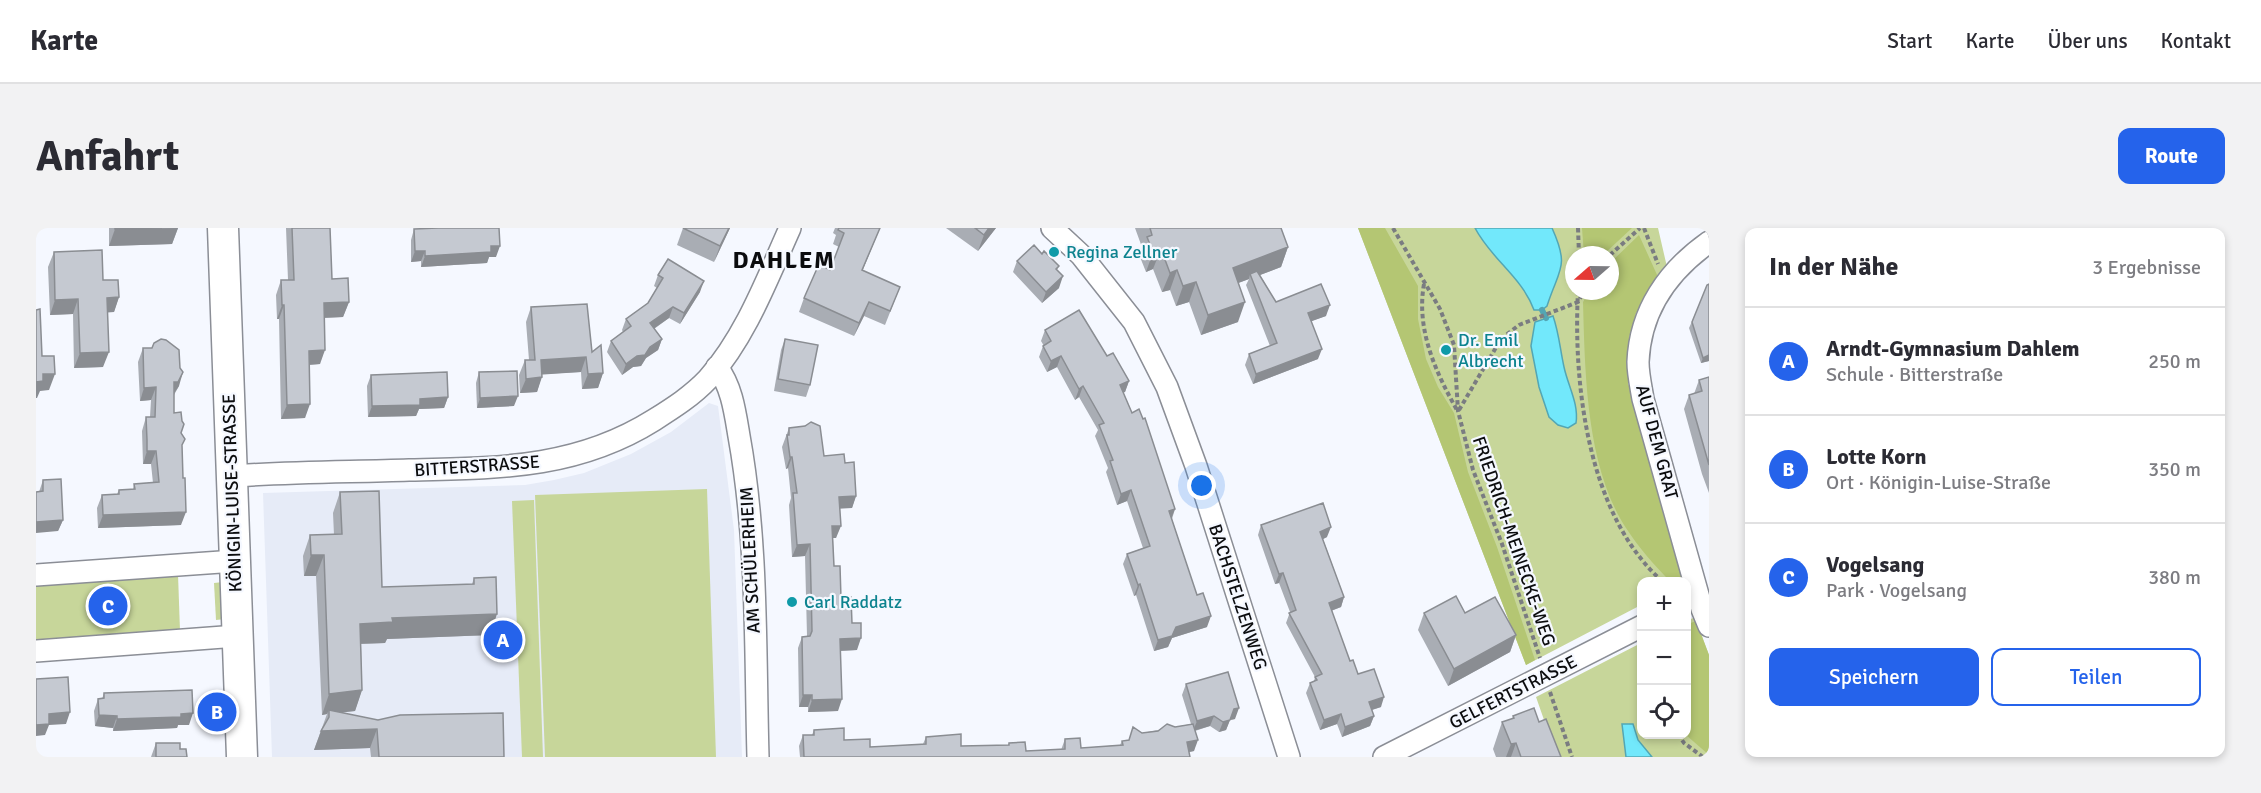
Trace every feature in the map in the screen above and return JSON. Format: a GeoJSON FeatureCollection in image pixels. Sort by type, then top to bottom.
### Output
{"type":"FeatureCollection","features":[{"type":"Feature","properties":{"kind":"main road","name":"KÖNIGIN-LUISE-STRASSE"},"geometry":{"type":"LineString","coordinates":[[223,228],[242,757]]}},
{"type":"Feature","properties":{"kind":"street","name":"BITTERSTRASSE"},"geometry":{"type":"LineString","coordinates":[[232,476],[504,468],[574,456],[603,446],[637,430],[670,410],[695,392],[717,367],[756,303],[790,228]]}},
{"type":"Feature","properties":{"kind":"street","name":"BACHSTELZENWEG"},"geometry":{"type":"LineString","coordinates":[[1052,228],[1081,255],[1134,322],[1167,387],[1196,466],[1289,757]]}},
{"type":"Feature","properties":{"kind":"street","name":"AUF DEM GRAT"},"geometry":{"type":"LineString","coordinates":[[1709,242],[1688,257],[1669,278],[1649,309],[1641,334],[1638,365],[1643,399],[1698,596],[1709,626]]}},
{"type":"Feature","properties":{"kind":"street","name":"AM SCHÜLERHEIM"},"geometry":{"type":"LineString","coordinates":[[717,367],[726,379],[733,404],[750,517],[758,757]]}},
{"type":"Feature","properties":{"kind":"street"},"geometry":{"type":"LineString","coordinates":[[36,575],[235,561]]}},
{"type":"Feature","properties":{"kind":"street","name":"GELFERTSTRASSE"},"geometry":{"type":"LineString","coordinates":[[1384,757],[1637,628]]}},
{"type":"Feature","properties":{"kind":"street"},"geometry":{"type":"LineString","coordinates":[[36,651],[237,636]]}},
{"type":"Feature","properties":{"kind":"path","name":"FRIEDRICH-MEINECKE-WEG"},"geometry":{"type":"LineString","coordinates":[[1393,228],[1440,309],[1454,345],[1458,411],[1473,470],[1502,544],[1541,662]]}},
{"type":"Feature","properties":{"kind":"path"},"geometry":{"type":"LineString","coordinates":[[1578,228],[1579,246]]}},
{"type":"Feature","properties":{"kind":"path"},"geometry":{"type":"LineString","coordinates":[[1619,247],[1642,228],[1659,268]]}},
{"type":"Feature","properties":{"kind":"path"},"geometry":{"type":"LineString","coordinates":[[1424,283],[1422,298],[1425,337],[1442,384],[1458,411],[1501,339],[1532,318],[1578,302],[1581,390],[1602,490],[1621,530],[1657,577]]}},
{"type":"Feature","properties":{"kind":"path"},"geometry":{"type":"LineString","coordinates":[[1549,688],[1572,757]]}},
{"type":"Feature","properties":{"kind":"path"},"geometry":{"type":"LineString","coordinates":[[1681,739],[1703,757]]}},
{"type":"Feature","properties":{"kind":"shaded area"},"geometry":{"type":"Polygon","coordinates":[[[709,403],[718,406],[734,530],[742,757],[272,757],[263,493],[525,485],[554,480],[584,473],[631,454],[671,432],[709,403]]]}},
{"type":"Feature","properties":{"kind":"green space"},"geometry":{"type":"Polygon","coordinates":[[[1358,228],[1658,228],[1667,267],[1647,292],[1636,313],[1629,338],[1628,383],[1684,577],[1637,577],[1637,607],[1526,665],[1358,228]]]}},
{"type":"Feature","properties":{"kind":"green space"},"geometry":{"type":"Polygon","coordinates":[[[1358,228],[1385,228],[1418,286],[1418,319],[1426,359],[1438,387],[1454,413],[1468,472],[1497,547],[1535,660],[1526,665],[1358,228]]]}},
{"type":"Feature","properties":{"kind":"green space"},"geometry":{"type":"Polygon","coordinates":[[[1582,228],[1632,228],[1613,246],[1583,246],[1582,228]]]}},
{"type":"Feature","properties":{"kind":"green space"},"geometry":{"type":"Polygon","coordinates":[[[1639,235],[1658,277],[1636,313],[1629,338],[1628,383],[1684,577],[1666,577],[1626,528],[1613,504],[1595,448],[1587,389],[1583,302],[1584,300],[1619,300],[1619,254],[1639,235]]]}},
{"type":"Feature","properties":{"kind":"green space"},"geometry":{"type":"Polygon","coordinates":[[[707,489],[716,757],[545,757],[535,495],[707,489]]]}},
{"type":"Feature","properties":{"kind":"green space"},"geometry":{"type":"Polygon","coordinates":[[[534,500],[543,757],[522,757],[512,501],[534,500]]]}},
{"type":"Feature","properties":{"kind":"green space"},"geometry":{"type":"Polygon","coordinates":[[[178,574],[180,631],[36,641],[36,585],[178,574]]]}},
{"type":"Feature","properties":{"kind":"green space"},"geometry":{"type":"Polygon","coordinates":[[[223,582],[225,619],[216,620],[214,583],[223,582]]]}},
{"type":"Feature","properties":{"kind":"green space"},"geometry":{"type":"Polygon","coordinates":[[[1695,617],[1709,655],[1709,757],[1557,757],[1536,697],[1637,645],[1637,739],[1691,739],[1691,619],[1695,617]]]}},
{"type":"Feature","properties":{"kind":"green space"},"geometry":{"type":"Polygon","coordinates":[[[1696,621],[1709,655],[1709,755],[1691,739],[1691,623],[1696,621]]]}},
{"type":"Feature","properties":{"kind":"water"},"geometry":{"type":"Polygon","coordinates":[[[1475,228],[1552,228],[1560,252],[1561,268],[1547,306],[1542,310],[1534,310],[1522,288],[1489,249],[1475,228]]]}},
{"type":"Feature","properties":{"kind":"water"},"geometry":{"type":"Polygon","coordinates":[[[1553,316],[1577,416],[1576,423],[1568,428],[1558,425],[1549,417],[1539,387],[1531,346],[1535,322],[1553,316]]]}},
{"type":"Feature","properties":{"kind":"water"},"geometry":{"type":"Polygon","coordinates":[[[1622,724],[1633,724],[1637,739],[1652,757],[1626,757],[1622,724]]]}},
{"type":"Feature","properties":{"kind":"building"},"geometry":{"type":"Polygon","coordinates":[[[115,228],[162,228],[115,229],[115,228]]]}},
{"type":"Feature","properties":{"kind":"building"},"geometry":{"type":"Polygon","coordinates":[[[292,228],[330,228],[332,279],[348,278],[349,302],[324,303],[325,350],[309,351],[310,404],[287,405],[281,280],[294,280],[292,228]]]}},
{"type":"Feature","properties":{"kind":"building"},"geometry":{"type":"Polygon","coordinates":[[[499,228],[500,246],[491,246],[491,252],[425,256],[425,251],[415,251],[414,229],[499,228]]]}},
{"type":"Feature","properties":{"kind":"building"},"geometry":{"type":"Polygon","coordinates":[[[683,228],[729,228],[720,246],[683,228]]]}},
{"type":"Feature","properties":{"kind":"building"},"geometry":{"type":"Polygon","coordinates":[[[839,228],[880,228],[862,270],[900,287],[890,311],[869,302],[859,323],[804,298],[819,264],[830,270],[844,233],[838,230],[839,228]]]}},
{"type":"Feature","properties":{"kind":"building"},"geometry":{"type":"Polygon","coordinates":[[[975,228],[989,228],[984,235],[975,228]]]}},
{"type":"Feature","properties":{"kind":"building"},"geometry":{"type":"Polygon","coordinates":[[[1150,228],[1281,228],[1288,247],[1233,268],[1245,302],[1208,315],[1196,282],[1183,286],[1177,270],[1170,273],[1161,249],[1153,252],[1147,237],[1152,235],[1150,228]]]}},
{"type":"Feature","properties":{"kind":"building"},"geometry":{"type":"Polygon","coordinates":[[[1034,245],[1042,254],[1044,251],[1059,266],[1056,269],[1063,276],[1046,292],[1017,261],[1034,245]]]}},
{"type":"Feature","properties":{"kind":"building"},"geometry":{"type":"Polygon","coordinates":[[[102,250],[103,280],[118,280],[119,297],[107,298],[109,352],[80,353],[78,299],[55,300],[54,252],[102,250]]]}},
{"type":"Feature","properties":{"kind":"building"},"geometry":{"type":"Polygon","coordinates":[[[668,259],[704,281],[684,313],[673,307],[650,323],[662,339],[650,347],[645,355],[637,356],[626,364],[611,341],[631,326],[626,319],[648,303],[663,278],[658,275],[668,259]]]}},
{"type":"Feature","properties":{"kind":"building"},"geometry":{"type":"Polygon","coordinates":[[[1257,271],[1276,302],[1321,284],[1330,305],[1308,313],[1322,349],[1256,374],[1249,354],[1277,343],[1250,274],[1257,271]]]}},
{"type":"Feature","properties":{"kind":"building"},"geometry":{"type":"Polygon","coordinates":[[[1709,284],[1709,355],[1703,358],[1692,322],[1709,284]]]}},
{"type":"Feature","properties":{"kind":"building"},"geometry":{"type":"Polygon","coordinates":[[[587,304],[592,352],[601,345],[603,373],[588,374],[586,357],[541,360],[542,377],[526,379],[525,360],[535,360],[531,307],[587,304]]]}},
{"type":"Feature","properties":{"kind":"building"},"geometry":{"type":"Polygon","coordinates":[[[40,309],[42,356],[54,356],[55,374],[43,374],[43,381],[36,382],[36,310],[40,309]]]}},
{"type":"Feature","properties":{"kind":"building"},"geometry":{"type":"Polygon","coordinates":[[[1079,310],[1107,356],[1113,353],[1129,381],[1120,385],[1132,413],[1139,409],[1143,419],[1145,418],[1175,509],[1169,511],[1197,595],[1203,593],[1211,616],[1176,627],[1172,636],[1158,640],[1140,584],[1138,585],[1127,554],[1150,546],[1131,490],[1121,494],[1110,461],[1113,460],[1099,425],[1104,423],[1083,386],[1079,389],[1061,356],[1051,361],[1043,346],[1051,341],[1045,330],[1079,310]]]}},
{"type":"Feature","properties":{"kind":"building"},"geometry":{"type":"Polygon","coordinates":[[[161,339],[179,350],[180,368],[183,372],[178,382],[174,382],[174,413],[181,412],[184,424],[181,433],[185,439],[182,445],[186,512],[103,515],[102,495],[119,494],[119,490],[135,489],[134,484],[159,482],[156,451],[147,451],[146,417],[155,417],[156,387],[144,388],[143,348],[152,348],[154,343],[161,339]]]}},
{"type":"Feature","properties":{"kind":"building"},"geometry":{"type":"Polygon","coordinates":[[[785,339],[818,345],[810,385],[778,379],[785,339]]]}},
{"type":"Feature","properties":{"kind":"building"},"geometry":{"type":"Polygon","coordinates":[[[517,371],[518,396],[480,398],[479,372],[517,371]]]}},
{"type":"Feature","properties":{"kind":"building"},"geometry":{"type":"Polygon","coordinates":[[[447,372],[448,397],[420,399],[420,405],[372,406],[371,375],[447,372]]]}},
{"type":"Feature","properties":{"kind":"building"},"geometry":{"type":"Polygon","coordinates":[[[1709,377],[1709,465],[1689,395],[1702,391],[1699,380],[1709,377]]]}},
{"type":"Feature","properties":{"kind":"building"},"geometry":{"type":"Polygon","coordinates":[[[811,422],[820,426],[824,456],[844,454],[845,463],[854,462],[856,496],[839,497],[841,526],[832,526],[834,566],[840,566],[841,598],[851,597],[852,623],[861,623],[861,638],[840,639],[842,699],[812,700],[812,695],[803,695],[802,637],[810,636],[812,631],[810,544],[797,545],[793,493],[797,493],[787,435],[789,435],[789,428],[805,426],[811,422]]]}},
{"type":"Feature","properties":{"kind":"building"},"geometry":{"type":"Polygon","coordinates":[[[61,479],[63,520],[36,522],[36,492],[43,491],[43,480],[61,479]]]}},
{"type":"Feature","properties":{"kind":"building"},"geometry":{"type":"Polygon","coordinates":[[[379,491],[382,587],[474,584],[474,578],[496,577],[497,614],[392,618],[393,622],[360,624],[362,690],[329,694],[324,555],[311,555],[310,535],[342,534],[340,492],[379,491]]]}},
{"type":"Feature","properties":{"kind":"building"},"geometry":{"type":"Polygon","coordinates":[[[1323,503],[1331,527],[1320,532],[1344,597],[1329,603],[1350,661],[1353,660],[1358,674],[1374,669],[1384,697],[1369,702],[1374,716],[1345,727],[1341,714],[1324,720],[1310,683],[1322,674],[1289,613],[1296,610],[1283,573],[1279,574],[1261,525],[1323,503]]]}},
{"type":"Feature","properties":{"kind":"building"},"geometry":{"type":"Polygon","coordinates":[[[1456,596],[1465,613],[1495,597],[1516,635],[1454,669],[1424,613],[1456,596]]]}},
{"type":"Feature","properties":{"kind":"building"},"geometry":{"type":"Polygon","coordinates":[[[1228,672],[1239,708],[1234,709],[1230,720],[1223,722],[1214,716],[1197,721],[1186,684],[1228,672]]]}},
{"type":"Feature","properties":{"kind":"building"},"geometry":{"type":"Polygon","coordinates":[[[68,677],[70,712],[49,714],[49,724],[36,725],[36,679],[68,677]]]}},
{"type":"Feature","properties":{"kind":"building"},"geometry":{"type":"Polygon","coordinates":[[[192,690],[193,713],[181,714],[181,717],[117,719],[117,716],[99,715],[98,699],[104,698],[104,693],[192,690]]]}},
{"type":"Feature","properties":{"kind":"building"},"geometry":{"type":"Polygon","coordinates":[[[1534,708],[1539,722],[1546,719],[1561,757],[1521,757],[1516,743],[1511,744],[1502,722],[1534,708]]]}},
{"type":"Feature","properties":{"kind":"building"},"geometry":{"type":"Polygon","coordinates":[[[329,710],[378,720],[400,715],[503,713],[504,757],[379,757],[377,729],[321,731],[329,717],[329,710]]]}},
{"type":"Feature","properties":{"kind":"building"},"geometry":{"type":"Polygon","coordinates":[[[1167,724],[1175,727],[1193,724],[1198,740],[1187,742],[1190,757],[804,757],[803,735],[814,735],[814,730],[844,728],[844,740],[870,739],[870,747],[926,744],[926,737],[961,734],[961,746],[1009,745],[1009,743],[1025,742],[1026,751],[1065,749],[1065,739],[1080,738],[1081,748],[1123,745],[1122,741],[1129,740],[1133,727],[1142,733],[1158,731],[1167,724]]]}},
{"type":"Feature","properties":{"kind":"building"},"geometry":{"type":"Polygon","coordinates":[[[156,743],[180,743],[180,749],[186,749],[187,757],[156,757],[156,743]]]}},
{"type":"Feature","properties":{"kind":"waterway"},"geometry":{"type":"LineString","coordinates":[[1542,310],[1546,318]]}},
{"type":"Feature","properties":{"kind":"place","name":"Regina Zellner"},"geometry":{"type":"Point","coordinates":[1054,252]}},
{"type":"Feature","properties":{"kind":"place","name":"Dr. Emil Albrecht"},"geometry":{"type":"Point","coordinates":[1446,350]}},
{"type":"Feature","properties":{"kind":"place","name":"Carl Raddatz"},"geometry":{"type":"Point","coordinates":[792,602]}},
{"type":"Feature","properties":{"kind":"place","name":"Vogelsang"},"geometry":{"type":"Point","coordinates":[108,606]}},
{"type":"Feature","properties":{"kind":"place","name":"Arndt-Gymnasium Dahlem"},"geometry":{"type":"Point","coordinates":[503,640]}},
{"type":"Feature","properties":{"kind":"place","name":"Lotte Korn"},"geometry":{"type":"Point","coordinates":[217,712]}},
{"type":"Feature","properties":{"kind":"district","name":"DAHLEM"},"geometry":{"type":"Point","coordinates":[784,260]}}]}
